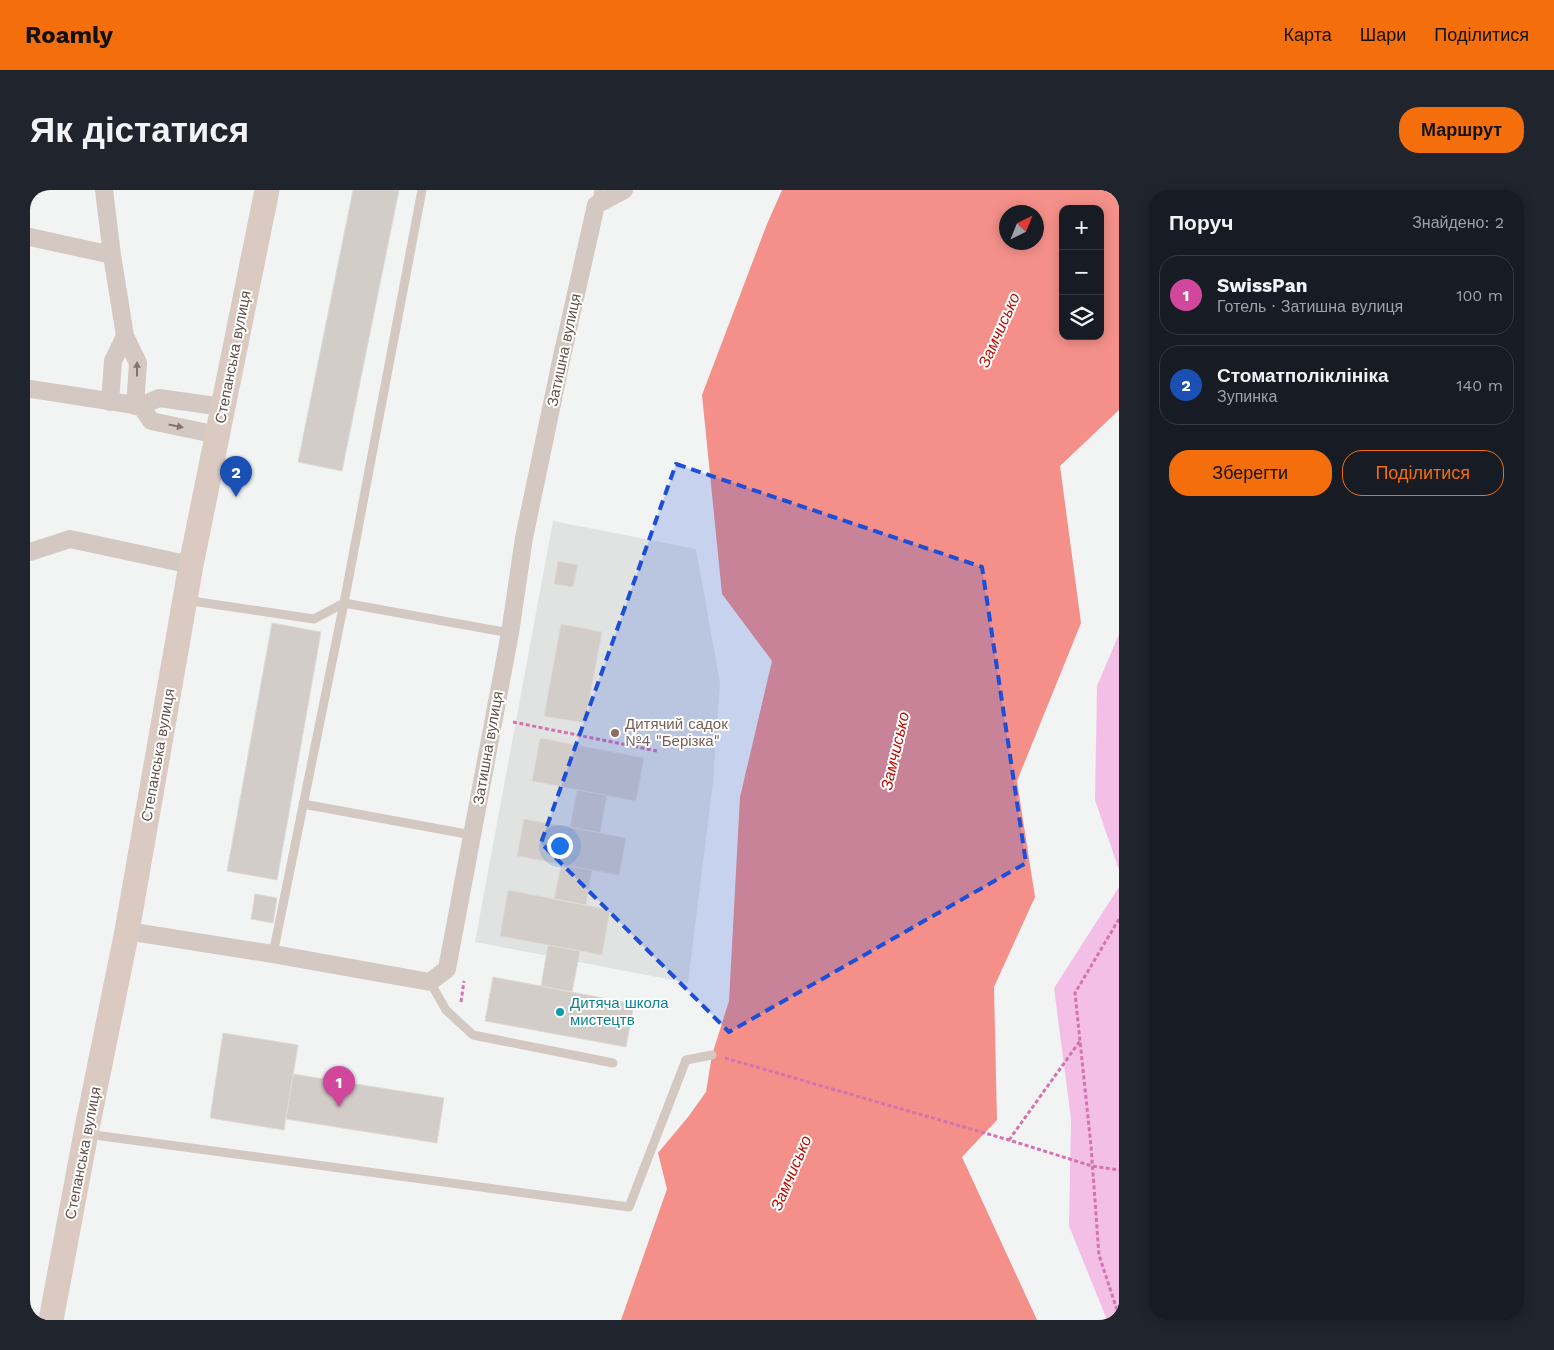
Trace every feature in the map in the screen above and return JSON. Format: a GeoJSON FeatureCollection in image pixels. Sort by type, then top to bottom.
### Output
{"type":"FeatureCollection","features":[{"type":"Feature","properties":{"kind":"main road","name":"Степанська вулиця"},"geometry":{"type":"LineString","coordinates":[[51,1320],[127,932],[191,565],[267,190]]}},
{"type":"Feature","properties":{"kind":"street"},"geometry":{"type":"LineString","coordinates":[[104,190],[125,336],[138,363],[138,406],[152,422],[218,435]]}},
{"type":"Feature","properties":{"kind":"street","name":"Затишна вулиця"},"geometry":{"type":"LineString","coordinates":[[430,982],[447,969],[510,633],[524,538],[562,356],[598,198],[624,190]]}},
{"type":"Feature","properties":{"kind":"street"},"geometry":{"type":"LineString","coordinates":[[30,238],[112,255]]}},
{"type":"Feature","properties":{"kind":"street"},"geometry":{"type":"LineString","coordinates":[[110,402],[113,361],[125,336]]}},
{"type":"Feature","properties":{"kind":"street"},"geometry":{"type":"LineString","coordinates":[[30,389],[138,406],[159,398],[223,407]]}},
{"type":"Feature","properties":{"kind":"street"},"geometry":{"type":"LineString","coordinates":[[30,552],[70,539],[191,565]]}},
{"type":"Feature","properties":{"kind":"street"},"geometry":{"type":"LineString","coordinates":[[127,932],[273,954],[430,982]]}},
{"type":"Feature","properties":{"kind":"lane"},"geometry":{"type":"LineString","coordinates":[[273,954],[344,603],[422,190]]}},
{"type":"Feature","properties":{"kind":"lane"},"geometry":{"type":"LineString","coordinates":[[185,600],[314,619],[344,603],[510,633]]}},
{"type":"Feature","properties":{"kind":"lane"},"geometry":{"type":"LineString","coordinates":[[304,804],[472,835]]}},
{"type":"Feature","properties":{"kind":"lane"},"geometry":{"type":"LineString","coordinates":[[430,982],[446,1010],[473,1035],[613,1063]]}},
{"type":"Feature","properties":{"kind":"lane"},"geometry":{"type":"LineString","coordinates":[[86,1134],[629,1207],[686,1060],[712,1055]]}},
{"type":"Feature","properties":{"kind":"path"},"geometry":{"type":"LineString","coordinates":[[510,722],[657,751]]}},
{"type":"Feature","properties":{"kind":"path"},"geometry":{"type":"LineString","coordinates":[[1119,919],[1075,993],[1099,1255],[1119,1316]]}},
{"type":"Feature","properties":{"kind":"path"},"geometry":{"type":"LineString","coordinates":[[444,1006],[459,1011],[466,973]]}},
{"type":"Feature","properties":{"kind":"path"},"geometry":{"type":"LineString","coordinates":[[1009,1140],[1080,1041]]}},
{"type":"Feature","properties":{"kind":"path"},"geometry":{"type":"LineString","coordinates":[[712,1055],[1009,1140],[1092,1166],[1119,1170]]}},
{"type":"Feature","properties":{"kind":"highlighted area"},"geometry":{"type":"Polygon","coordinates":[[[676,464],[982,567],[1026,863],[729,1032],[541,843],[676,464]]]}},
{"type":"Feature","properties":{"kind":"shaded area","name":"Дитячий садок №4 \"Берізка\""},"geometry":{"type":"Polygon","coordinates":[[[553,521],[696,549],[720,683],[713,783],[688,983],[475,942],[553,521]]]}},
{"type":"Feature","properties":{"kind":"shaded area"},"geometry":{"type":"Polygon","coordinates":[[[1119,634],[1119,870],[1095,800],[1097,686],[1119,634]]]}},
{"type":"Feature","properties":{"kind":"shaded area"},"geometry":{"type":"Polygon","coordinates":[[[1119,887],[1119,1320],[1107,1320],[1069,1226],[1071,1119],[1054,988],[1119,887]]]}},
{"type":"Feature","properties":{"kind":"water","name":"Замчисько"},"geometry":{"type":"Polygon","coordinates":[[[782,190],[1119,190],[1119,410],[1060,466],[1081,623],[1017,781],[1035,897],[994,987],[997,1120],[962,1157],[1037,1320],[621,1320],[667,1189],[658,1153],[706,1092],[712,1055],[729,1001],[740,797],[772,661],[722,594],[702,395],[767,224],[782,190]]]}},
{"type":"Feature","properties":{"kind":"building"},"geometry":{"type":"Polygon","coordinates":[[[353,190],[399,190],[342,471],[298,462],[353,190]]]}},
{"type":"Feature","properties":{"kind":"building"},"geometry":{"type":"Polygon","coordinates":[[[558,561],[578,565],[573,587],[554,584],[558,561]]]}},
{"type":"Feature","properties":{"kind":"building"},"geometry":{"type":"Polygon","coordinates":[[[272,623],[321,632],[277,880],[227,871],[272,623]]]}},
{"type":"Feature","properties":{"kind":"building"},"geometry":{"type":"Polygon","coordinates":[[[561,624],[602,632],[585,723],[544,716],[561,624]]]}},
{"type":"Feature","properties":{"kind":"building"},"geometry":{"type":"Polygon","coordinates":[[[540,738],[644,758],[636,801],[532,781],[540,738]]]}},
{"type":"Feature","properties":{"kind":"building"},"geometry":{"type":"Polygon","coordinates":[[[577,790],[607,795],[600,833],[570,827],[577,790]]]}},
{"type":"Feature","properties":{"kind":"building"},"geometry":{"type":"Polygon","coordinates":[[[524,819],[626,838],[619,875],[517,856],[524,819]]]}},
{"type":"Feature","properties":{"kind":"building"},"geometry":{"type":"Polygon","coordinates":[[[561,865],[592,870],[586,905],[554,899],[561,865]]]}},
{"type":"Feature","properties":{"kind":"building"},"geometry":{"type":"Polygon","coordinates":[[[508,890],[610,910],[602,955],[500,936],[508,890]]]}},
{"type":"Feature","properties":{"kind":"building"},"geometry":{"type":"Polygon","coordinates":[[[255,894],[277,898],[273,923],[251,919],[255,894]]]}},
{"type":"Feature","properties":{"kind":"building"},"geometry":{"type":"Polygon","coordinates":[[[548,945],[580,951],[572,992],[541,986],[548,945]]]}},
{"type":"Feature","properties":{"kind":"building","name":"Дитяча школа мистецтв"},"geometry":{"type":"Polygon","coordinates":[[[493,977],[634,1004],[626,1047],[485,1021],[493,977]]]}},
{"type":"Feature","properties":{"kind":"building"},"geometry":{"type":"Polygon","coordinates":[[[223,1033],[298,1045],[284,1130],[210,1118],[223,1033]]]}},
{"type":"Feature","properties":{"kind":"building"},"geometry":{"type":"Polygon","coordinates":[[[293,1074],[444,1098],[437,1143],[286,1119],[293,1074]]]}},
{"type":"Feature","properties":{"kind":"place","name":"Стоматполіклініка"},"geometry":{"type":"Point","coordinates":[236,497]}},
{"type":"Feature","properties":{"kind":"place","name":"Дитячий садок №4 \"Берізка\""},"geometry":{"type":"Point","coordinates":[615,733]}},
{"type":"Feature","properties":{"kind":"place","name":"Дитяча школа мистецтв"},"geometry":{"type":"Point","coordinates":[560,1012]}},
{"type":"Feature","properties":{"kind":"place","name":"SwissPan"},"geometry":{"type":"Point","coordinates":[339,1107]}}]}
